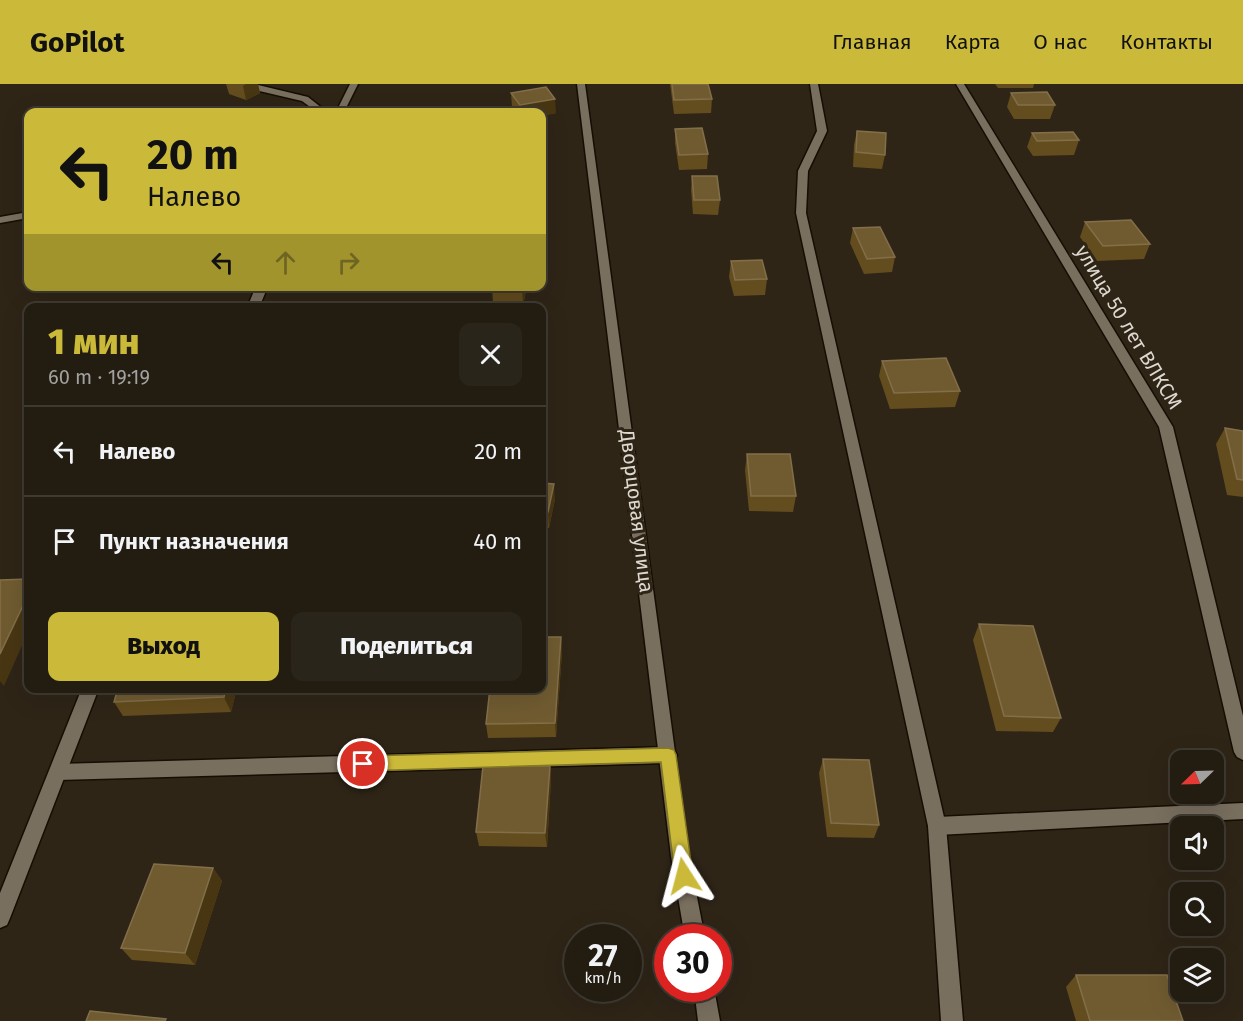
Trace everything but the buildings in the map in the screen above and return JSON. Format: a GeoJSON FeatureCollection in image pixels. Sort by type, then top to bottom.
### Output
{"type":"FeatureCollection","features":[{"type":"Feature","properties":{"kind":"street"},"geometry":{"type":"LineString","coordinates":[[342,108],[354,84]]}},
{"type":"Feature","properties":{"kind":"street","name":"Дворцовая улица"},"geometry":{"type":"LineString","coordinates":[[581,84],[681,856],[693,924]]}},
{"type":"Feature","properties":{"kind":"street"},"geometry":{"type":"LineString","coordinates":[[814,84],[822,131],[803,171],[801,213],[937,826],[952,1021]]}},
{"type":"Feature","properties":{"kind":"street","name":"улица 50 лет ВЛКСМ"},"geometry":{"type":"LineString","coordinates":[[960,84],[1166,427],[1243,752]]}},
{"type":"Feature","properties":{"kind":"street"},"geometry":{"type":"LineString","coordinates":[[254,87],[305,99],[317,108]]}},
{"type":"Feature","properties":{"kind":"street"},"geometry":{"type":"LineString","coordinates":[[0,220],[24,217]]}},
{"type":"Feature","properties":{"kind":"street"},"geometry":{"type":"LineString","coordinates":[[0,918],[90,693]]}},
{"type":"Feature","properties":{"kind":"street"},"geometry":{"type":"LineString","coordinates":[[58,772],[668,755]]}},
{"type":"Feature","properties":{"kind":"street"},"geometry":{"type":"LineString","coordinates":[[937,826],[1243,811]]}},
{"type":"Feature","properties":{"kind":"street"},"geometry":{"type":"LineString","coordinates":[[706,1002],[709,1021]]}},
{"type":"Feature","properties":{"kind":"route"},"geometry":{"type":"LineString","coordinates":[[363,764],[668,755],[684,876]]}}]}
